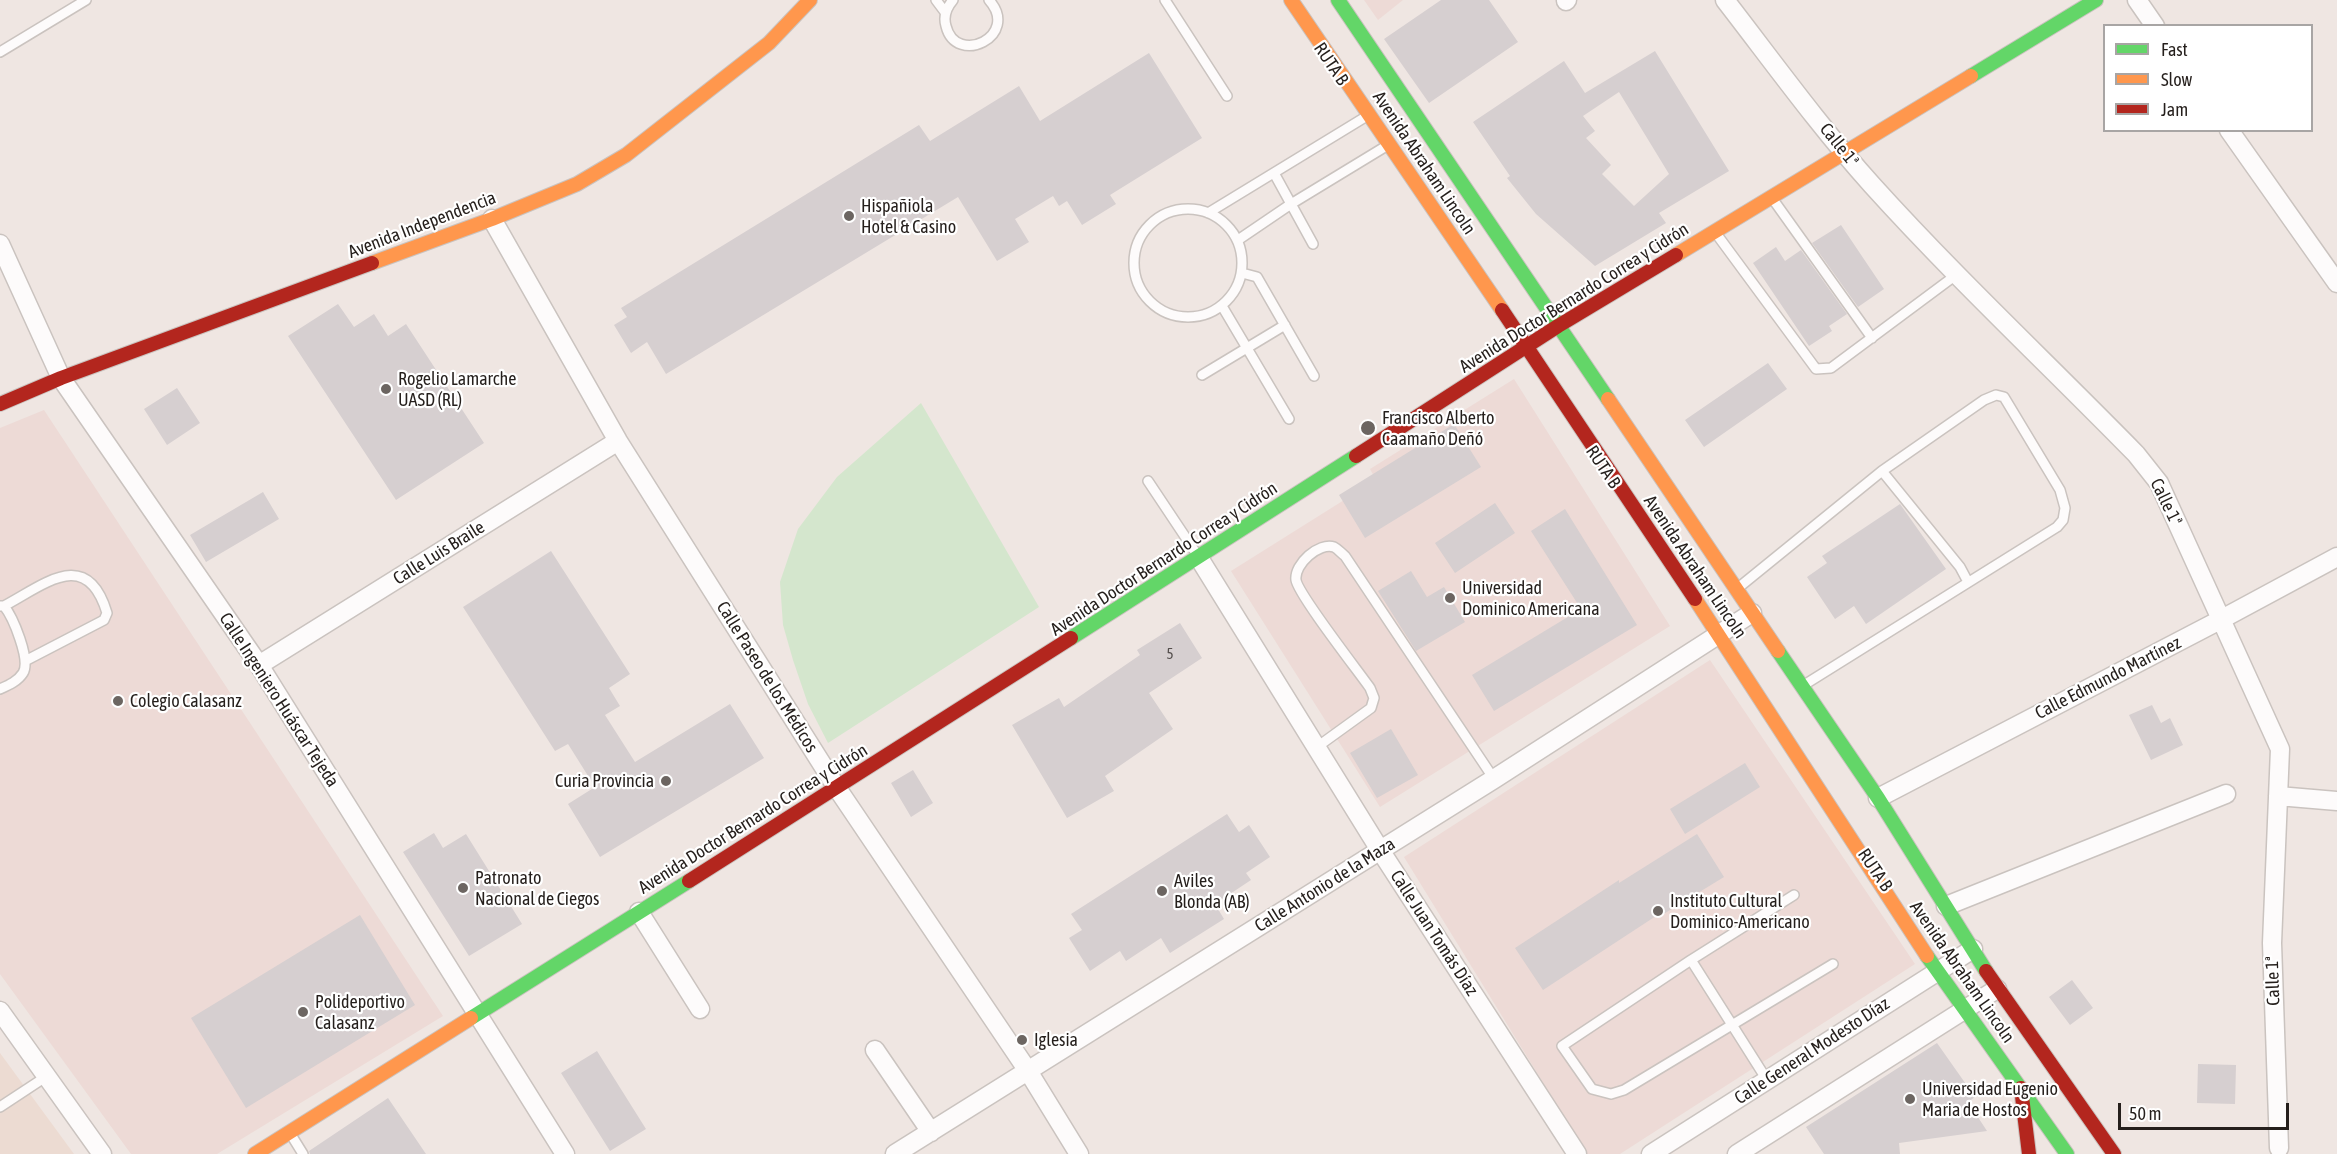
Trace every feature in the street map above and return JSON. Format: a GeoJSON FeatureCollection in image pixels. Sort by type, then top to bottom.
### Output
{"type":"FeatureCollection","features":[{"type":"Feature","properties":{"kind":"main road","name":"Avenida Independencia"},"geometry":{"type":"LineString","coordinates":[[0,404],[61,378],[492,219],[577,184],[626,155],[769,43],[810,0]]}},
{"type":"Feature","properties":{"kind":"main road","name":"Avenida Abraham Lincoln"},"geometry":{"type":"LineString","coordinates":[[1290,0],[1527,346],[1718,633],[1963,1009],[2020,1085],[2067,1154]]}},
{"type":"Feature","properties":{"kind":"main road","name":"Avenida Abraham Lincoln"},"geometry":{"type":"LineString","coordinates":[[1338,0],[1878,798],[1997,989],[2114,1154]]}},
{"type":"Feature","properties":{"kind":"main road","name":"Avenida Doctor Bernardo Correa y Cidrón"},"geometry":{"type":"LineString","coordinates":[[255,1154],[1199,558],[1558,326],[2096,0]]}},
{"type":"Feature","properties":{"kind":"main road"},"geometry":{"type":"LineString","coordinates":[[2020,1085],[2029,1154]]}},
{"type":"Feature","properties":{"kind":"street","name":"Calle 1ª"},"geometry":{"type":"LineString","coordinates":[[1725,0],[1845,154],[1956,275],[2047,363],[2149,469],[2159,483],[2278,744],[2280,754],[2271,943],[2279,1148]]}},
{"type":"Feature","properties":{"kind":"street"},"geometry":{"type":"LineString","coordinates":[[2137,0],[2154,24]]}},
{"type":"Feature","properties":{"kind":"street"},"geometry":{"type":"LineString","coordinates":[[2230,132],[2337,283]]}},
{"type":"Feature","properties":{"kind":"street","name":"Calle Paseo de los Médicos"},"geometry":{"type":"LineString","coordinates":[[492,219],[618,441],[837,788],[1028,1071],[1079,1154]]}},
{"type":"Feature","properties":{"kind":"street","name":"Calle Ingeniero Huáscar Tejeda"},"geometry":{"type":"LineString","coordinates":[[0,244],[61,378],[259,665],[565,1154]]}},
{"type":"Feature","properties":{"kind":"street","name":"Calle Luis Braile"},"geometry":{"type":"LineString","coordinates":[[259,665],[618,441]]}},
{"type":"Feature","properties":{"kind":"street","name":"Calle Edmundo Martínez"},"geometry":{"type":"LineString","coordinates":[[1878,798],[2337,557]]}},
{"type":"Feature","properties":{"kind":"street","name":"Calle Juan Tomás Díaz"},"geometry":{"type":"LineString","coordinates":[[1199,558],[1380,850],[1576,1154]]}},
{"type":"Feature","properties":{"kind":"street","name":"Calle Antonio de la Maza"},"geometry":{"type":"LineString","coordinates":[[895,1154],[1494,779],[1752,613]]}},
{"type":"Feature","properties":{"kind":"street"},"geometry":{"type":"LineString","coordinates":[[1946,906],[2226,794]]}},
{"type":"Feature","properties":{"kind":"street"},"geometry":{"type":"LineString","coordinates":[[2278,796],[2337,801]]}},
{"type":"Feature","properties":{"kind":"street"},"geometry":{"type":"LineString","coordinates":[[639,912],[700,1009]]}},
{"type":"Feature","properties":{"kind":"street","name":"Calle General Modesto Díaz"},"geometry":{"type":"LineString","coordinates":[[1651,1154],[1973,949]]}},
{"type":"Feature","properties":{"kind":"street"},"geometry":{"type":"LineString","coordinates":[[1737,1154],[1997,989]]}},
{"type":"Feature","properties":{"kind":"street"},"geometry":{"type":"LineString","coordinates":[[0,1011],[102,1154]]}},
{"type":"Feature","properties":{"kind":"street"},"geometry":{"type":"LineString","coordinates":[[875,1050],[931,1132]]}},
{"type":"Feature","properties":{"kind":"lane"},"geometry":{"type":"LineString","coordinates":[[0,52],[86,0]]}},
{"type":"Feature","properties":{"kind":"lane"},"geometry":{"type":"LineString","coordinates":[[936,0],[945,12],[946,29],[950,36],[964,45],[981,44],[994,34],[997,26],[996,10],[992,1]]}},
{"type":"Feature","properties":{"kind":"lane"},"geometry":{"type":"LineString","coordinates":[[945,12],[953,0]]}},
{"type":"Feature","properties":{"kind":"lane"},"geometry":{"type":"LineString","coordinates":[[1165,0],[1227,96]]}},
{"type":"Feature","properties":{"kind":"lane","name":"RUTA B"},"geometry":{"type":"LineString","coordinates":[[1290,0],[2020,1085]]}},
{"type":"Feature","properties":{"kind":"lane"},"geometry":{"type":"LineString","coordinates":[[1208,213],[1370,115]]}},
{"type":"Feature","properties":{"kind":"lane"},"geometry":{"type":"LineString","coordinates":[[1238,240],[1291,204],[1390,144]]}},
{"type":"Feature","properties":{"kind":"lane"},"geometry":{"type":"LineString","coordinates":[[1275,173],[1313,244]]}},
{"type":"Feature","properties":{"kind":"lane"},"geometry":{"type":"LineString","coordinates":[[1772,198],[1872,338]]}},
{"type":"Feature","properties":{"kind":"lane"},"geometry":{"type":"LineString","coordinates":[[1188,209],[1208,213],[1225,224],[1238,240],[1242,257],[1242,273],[1235,291],[1222,306],[1207,314],[1173,320],[1146,297],[1137,282],[1134,262],[1139,242],[1150,225],[1167,214],[1188,209]]}},
{"type":"Feature","properties":{"kind":"lane"},"geometry":{"type":"LineString","coordinates":[[1715,232],[1816,369],[1831,368],[1956,275]]}},
{"type":"Feature","properties":{"kind":"lane"},"geometry":{"type":"LineString","coordinates":[[1242,273],[1257,277],[1314,376]]}},
{"type":"Feature","properties":{"kind":"lane"},"geometry":{"type":"LineString","coordinates":[[1222,306],[1289,419]]}},
{"type":"Feature","properties":{"kind":"lane"},"geometry":{"type":"LineString","coordinates":[[1202,375],[1285,325]]}},
{"type":"Feature","properties":{"kind":"lane"},"geometry":{"type":"LineString","coordinates":[[1736,590],[1882,471],[1984,400],[1996,395],[2004,398],[2060,490],[2066,508],[2063,519],[2057,527],[1802,687]]}},
{"type":"Feature","properties":{"kind":"lane"},"geometry":{"type":"LineString","coordinates":[[1882,471],[1960,567],[1968,582]]}},
{"type":"Feature","properties":{"kind":"lane"},"geometry":{"type":"LineString","coordinates":[[1148,481],[1199,558]]}},
{"type":"Feature","properties":{"kind":"lane"},"geometry":{"type":"LineString","coordinates":[[1317,747],[1371,708],[1374,698],[1370,688],[1306,598],[1296,580],[1297,570],[1302,561],[1323,547],[1332,546],[1345,556],[1494,779]]}},
{"type":"Feature","properties":{"kind":"lane"},"geometry":{"type":"LineString","coordinates":[[0,689],[17,680],[25,671],[25,661],[10,613],[2,606],[53,580],[71,575],[81,576],[92,582],[101,595],[107,613],[104,620],[25,661]]}},
{"type":"Feature","properties":{"kind":"lane"},"geometry":{"type":"LineString","coordinates":[[1794,895],[1690,960],[1562,1046],[1592,1089],[1611,1094],[1624,1090],[1833,964]]}},
{"type":"Feature","properties":{"kind":"lane"},"geometry":{"type":"LineString","coordinates":[[1690,960],[1767,1080]]}},
{"type":"Feature","properties":{"kind":"lane"},"geometry":{"type":"LineString","coordinates":[[0,1107],[47,1076]]}},
{"type":"Feature","properties":{"kind":"lane"},"geometry":{"type":"LineString","coordinates":[[2020,1085],[2022,1154]]}},
{"type":"Feature","properties":{"kind":"lane"},"geometry":{"type":"LineString","coordinates":[[290,1132],[303,1154]]}},
{"type":"Feature","properties":{"kind":"shaded area"},"geometry":{"type":"Polygon","coordinates":[[[1364,0],[1403,0],[1378,20],[1364,0]]]}},
{"type":"Feature","properties":{"kind":"shaded area","name":"Universidad Dominico Americana"},"geometry":{"type":"Polygon","coordinates":[[[1514,379],[1670,626],[1380,807],[1231,571],[1376,480],[1370,469],[1514,379]]]}},
{"type":"Feature","properties":{"kind":"shaded area","name":"Colegio Calasanz"},"geometry":{"type":"Polygon","coordinates":[[[44,410],[443,1016],[217,1154],[131,1154],[0,974],[0,428],[44,410]]]}},
{"type":"Feature","properties":{"kind":"shaded area","name":"Instituto Cultural Dominico-Americano"},"geometry":{"type":"Polygon","coordinates":[[[1710,660],[1915,964],[1620,1154],[1587,1154],[1404,857],[1710,660]]]}},
{"type":"Feature","properties":{"kind":"shaded area"},"geometry":{"type":"Polygon","coordinates":[[[0,1053],[74,1154],[0,1154],[0,1053]]]}},
{"type":"Feature","properties":{"kind":"green space"},"geometry":{"type":"Polygon","coordinates":[[[921,403],[1039,607],[828,743],[808,704],[793,660],[783,625],[780,582],[798,529],[837,477],[921,403]]]}},
{"type":"Feature","properties":{"kind":"building"},"geometry":{"type":"Polygon","coordinates":[[[1441,0],[1489,0],[1518,42],[1429,103],[1384,39],[1441,0]]]}},
{"type":"Feature","properties":{"kind":"building"},"geometry":{"type":"Polygon","coordinates":[[[1655,51],[1729,171],[1659,213],[1666,223],[1595,266],[1536,214],[1507,178],[1510,176],[1473,122],[1564,61],[1585,93],[1655,51]],[[1619,92],[1583,116],[1595,131],[1586,138],[1611,165],[1602,174],[1634,206],[1669,174],[1619,92]]]}},
{"type":"Feature","properties":{"kind":"building","name":"Hispañiola Hotel & Casino"},"geometry":{"type":"Polygon","coordinates":[[[1149,53],[1202,138],[1110,195],[1116,204],[1082,225],[1067,201],[1059,206],[1053,196],[1015,219],[1029,242],[997,261],[958,197],[666,374],[647,342],[631,353],[614,325],[627,317],[621,308],[919,125],[930,141],[1019,86],[1040,121],[1149,53]]]}},
{"type":"Feature","properties":{"kind":"building"},"geometry":{"type":"Polygon","coordinates":[[[1841,225],[1884,289],[1858,307],[1812,243],[1841,225]]]}},
{"type":"Feature","properties":{"kind":"building"},"geometry":{"type":"Polygon","coordinates":[[[1776,247],[1785,261],[1801,250],[1847,314],[1829,326],[1832,331],[1809,346],[1753,263],[1776,247]]]}},
{"type":"Feature","properties":{"kind":"building","name":"Rogelio Lamarche UASD (RL)"},"geometry":{"type":"Polygon","coordinates":[[[338,304],[354,327],[374,314],[388,336],[406,324],[484,443],[396,500],[288,336],[338,304]]]}},
{"type":"Feature","properties":{"kind":"building"},"geometry":{"type":"Polygon","coordinates":[[[1768,363],[1787,389],[1704,447],[1685,420],[1768,363]]]}},
{"type":"Feature","properties":{"kind":"building"},"geometry":{"type":"Polygon","coordinates":[[[177,388],[200,423],[167,445],[144,409],[177,388]]]}},
{"type":"Feature","properties":{"kind":"building"},"geometry":{"type":"Polygon","coordinates":[[[1454,424],[1481,467],[1365,538],[1339,495],[1454,424]]]}},
{"type":"Feature","properties":{"kind":"building"},"geometry":{"type":"Polygon","coordinates":[[[263,492],[279,519],[206,562],[190,535],[263,492]]]}},
{"type":"Feature","properties":{"kind":"building"},"geometry":{"type":"Polygon","coordinates":[[[1495,503],[1515,533],[1455,573],[1435,543],[1495,503]]]}},
{"type":"Feature","properties":{"kind":"building"},"geometry":{"type":"Polygon","coordinates":[[[1900,504],[1946,569],[1866,624],[1854,606],[1835,619],[1807,577],[1827,563],[1822,556],[1900,504]]]}},
{"type":"Feature","properties":{"kind":"building"},"geometry":{"type":"Polygon","coordinates":[[[1565,509],[1637,625],[1494,711],[1472,675],[1581,609],[1531,531],[1565,509]]]}},
{"type":"Feature","properties":{"kind":"building"},"geometry":{"type":"Polygon","coordinates":[[[551,551],[630,674],[609,688],[620,706],[605,715],[635,762],[730,704],[764,758],[600,857],[568,804],[595,787],[568,744],[555,751],[463,607],[551,551]]]}},
{"type":"Feature","properties":{"kind":"building"},"geometry":{"type":"Polygon","coordinates":[[[1411,571],[1427,597],[1444,587],[1465,622],[1416,651],[1378,591],[1411,571]]]}},
{"type":"Feature","properties":{"kind":"building"},"geometry":{"type":"Polygon","coordinates":[[[1180,623],[1202,658],[1149,693],[1173,729],[1105,776],[1114,791],[1067,818],[1012,725],[1059,698],[1064,707],[1140,655],[1137,650],[1180,623]]]}},
{"type":"Feature","properties":{"kind":"building"},"geometry":{"type":"Polygon","coordinates":[[[2152,705],[2161,723],[2170,718],[2183,745],[2151,760],[2129,715],[2152,705]]]}},
{"type":"Feature","properties":{"kind":"building"},"geometry":{"type":"Polygon","coordinates":[[[1391,729],[1418,775],[1377,798],[1350,753],[1391,729]]]}},
{"type":"Feature","properties":{"kind":"building"},"geometry":{"type":"Polygon","coordinates":[[[1745,763],[1760,787],[1685,834],[1670,809],[1745,763]]]}},
{"type":"Feature","properties":{"kind":"building"},"geometry":{"type":"Polygon","coordinates":[[[913,770],[933,803],[911,817],[891,783],[913,770]]]}},
{"type":"Feature","properties":{"kind":"building","name":"Aviles Blonda (AB)"},"geometry":{"type":"Polygon","coordinates":[[[1227,814],[1239,832],[1249,825],[1270,857],[1246,873],[1251,880],[1215,904],[1224,919],[1170,953],[1161,938],[1126,961],[1120,951],[1090,971],[1069,938],[1082,930],[1071,914],[1227,814]]]}},
{"type":"Feature","properties":{"kind":"building","name":"Patronato Nacional de Ciegos"},"geometry":{"type":"Polygon","coordinates":[[[434,833],[443,848],[466,834],[522,924],[469,956],[403,852],[434,833]]]}},
{"type":"Feature","properties":{"kind":"building"},"geometry":{"type":"Polygon","coordinates":[[[1697,834],[1724,877],[1657,918],[1656,916],[1543,990],[1515,948],[1619,880],[1619,883],[1697,834]]]}},
{"type":"Feature","properties":{"kind":"building","name":"Polideportivo Calasanz"},"geometry":{"type":"Polygon","coordinates":[[[360,915],[415,1005],[246,1108],[191,1018],[360,915]]]}},
{"type":"Feature","properties":{"kind":"building"},"geometry":{"type":"Polygon","coordinates":[[[2072,980],[2093,1008],[2070,1025],[2049,997],[2072,980]]]}},
{"type":"Feature","properties":{"kind":"building","name":"Universidad Eugenio Maria de Hostos"},"geometry":{"type":"Polygon","coordinates":[[[1937,1043],[1975,1097],[1968,1102],[1987,1131],[1899,1143],[1900,1154],[1824,1154],[1806,1127],[1937,1043]]]}},
{"type":"Feature","properties":{"kind":"building"},"geometry":{"type":"Polygon","coordinates":[[[597,1051],[646,1129],[610,1151],[561,1073],[597,1051]]]}},
{"type":"Feature","properties":{"kind":"building"},"geometry":{"type":"Polygon","coordinates":[[[2198,1064],[2236,1065],[2235,1104],[2197,1103],[2198,1064]]]}},
{"type":"Feature","properties":{"kind":"building"},"geometry":{"type":"Polygon","coordinates":[[[388,1098],[426,1154],[310,1154],[309,1151],[388,1098]]]}},
{"type":"Feature","properties":{"kind":"traffic: fast"},"geometry":{"type":"LineString","coordinates":[[1338,0],[1608,399]]}},
{"type":"Feature","properties":{"kind":"traffic: fast"},"geometry":{"type":"LineString","coordinates":[[1971,76],[2096,0]]}},
{"type":"Feature","properties":{"kind":"traffic: fast"},"geometry":{"type":"LineString","coordinates":[[1071,638],[1356,456]]}},
{"type":"Feature","properties":{"kind":"traffic: fast"},"geometry":{"type":"LineString","coordinates":[[1778,651],[1878,798],[1986,971]]}},
{"type":"Feature","properties":{"kind":"traffic: fast"},"geometry":{"type":"LineString","coordinates":[[471,1018],[689,881]]}},
{"type":"Feature","properties":{"kind":"traffic: fast"},"geometry":{"type":"LineString","coordinates":[[1927,956],[2067,1154]]}},
{"type":"Feature","properties":{"kind":"traffic: slow"},"geometry":{"type":"LineString","coordinates":[[372,263],[492,219],[577,184],[626,155],[769,43],[810,0]]}},
{"type":"Feature","properties":{"kind":"traffic: slow"},"geometry":{"type":"LineString","coordinates":[[1291,0],[1502,310]]}},
{"type":"Feature","properties":{"kind":"traffic: slow"},"geometry":{"type":"LineString","coordinates":[[1676,255],[1971,76]]}},
{"type":"Feature","properties":{"kind":"traffic: slow"},"geometry":{"type":"LineString","coordinates":[[1608,399],[1778,651]]}},
{"type":"Feature","properties":{"kind":"traffic: slow"},"geometry":{"type":"LineString","coordinates":[[1695,599],[1927,956]]}},
{"type":"Feature","properties":{"kind":"traffic: slow"},"geometry":{"type":"LineString","coordinates":[[255,1154],[471,1018]]}},
{"type":"Feature","properties":{"kind":"traffic: jam"},"geometry":{"type":"LineString","coordinates":[[1356,456],[1558,326],[1676,255]]}},
{"type":"Feature","properties":{"kind":"traffic: jam"},"geometry":{"type":"LineString","coordinates":[[0,404],[61,378],[372,263]]}},
{"type":"Feature","properties":{"kind":"traffic: jam"},"geometry":{"type":"LineString","coordinates":[[1502,310],[1695,599]]}},
{"type":"Feature","properties":{"kind":"traffic: jam"},"geometry":{"type":"LineString","coordinates":[[689,881],[1071,638]]}},
{"type":"Feature","properties":{"kind":"traffic: jam"},"geometry":{"type":"LineString","coordinates":[[1986,971],[2114,1154]]}},
{"type":"Feature","properties":{"kind":"traffic: jam"},"geometry":{"type":"LineString","coordinates":[[2021,1088],[2029,1154]]}},
{"type":"Feature","properties":{"kind":"place","name":"Hispañiola Hotel & Casino"},"geometry":{"type":"Point","coordinates":[849,216]}},
{"type":"Feature","properties":{"kind":"place","name":"Rogelio Lamarche UASD (RL)"},"geometry":{"type":"Point","coordinates":[386,389]}},
{"type":"Feature","properties":{"kind":"place","name":"Francisco Alberto Caamaño Deñó"},"geometry":{"type":"Point","coordinates":[1368,428]}},
{"type":"Feature","properties":{"kind":"place","name":"Universidad Dominico Americana"},"geometry":{"type":"Point","coordinates":[1450,598]}},
{"type":"Feature","properties":{"kind":"place","name":"Colegio Calasanz"},"geometry":{"type":"Point","coordinates":[118,701]}},
{"type":"Feature","properties":{"kind":"place","name":"Curia Provincia"},"geometry":{"type":"Point","coordinates":[666,781]}},
{"type":"Feature","properties":{"kind":"place","name":"Patronato Nacional de Ciegos"},"geometry":{"type":"Point","coordinates":[463,888]}},
{"type":"Feature","properties":{"kind":"place","name":"Aviles Blonda (AB)"},"geometry":{"type":"Point","coordinates":[1162,891]}},
{"type":"Feature","properties":{"kind":"place","name":"Instituto Cultural Dominico-Americano"},"geometry":{"type":"Point","coordinates":[1658,911]}},
{"type":"Feature","properties":{"kind":"place","name":"Polideportivo Calasanz"},"geometry":{"type":"Point","coordinates":[303,1012]}},
{"type":"Feature","properties":{"kind":"place","name":"Iglesia"},"geometry":{"type":"Point","coordinates":[1022,1040]}},
{"type":"Feature","properties":{"kind":"place","name":"Universidad Eugenio Maria de Hostos"},"geometry":{"type":"Point","coordinates":[1910,1099]}}]}
